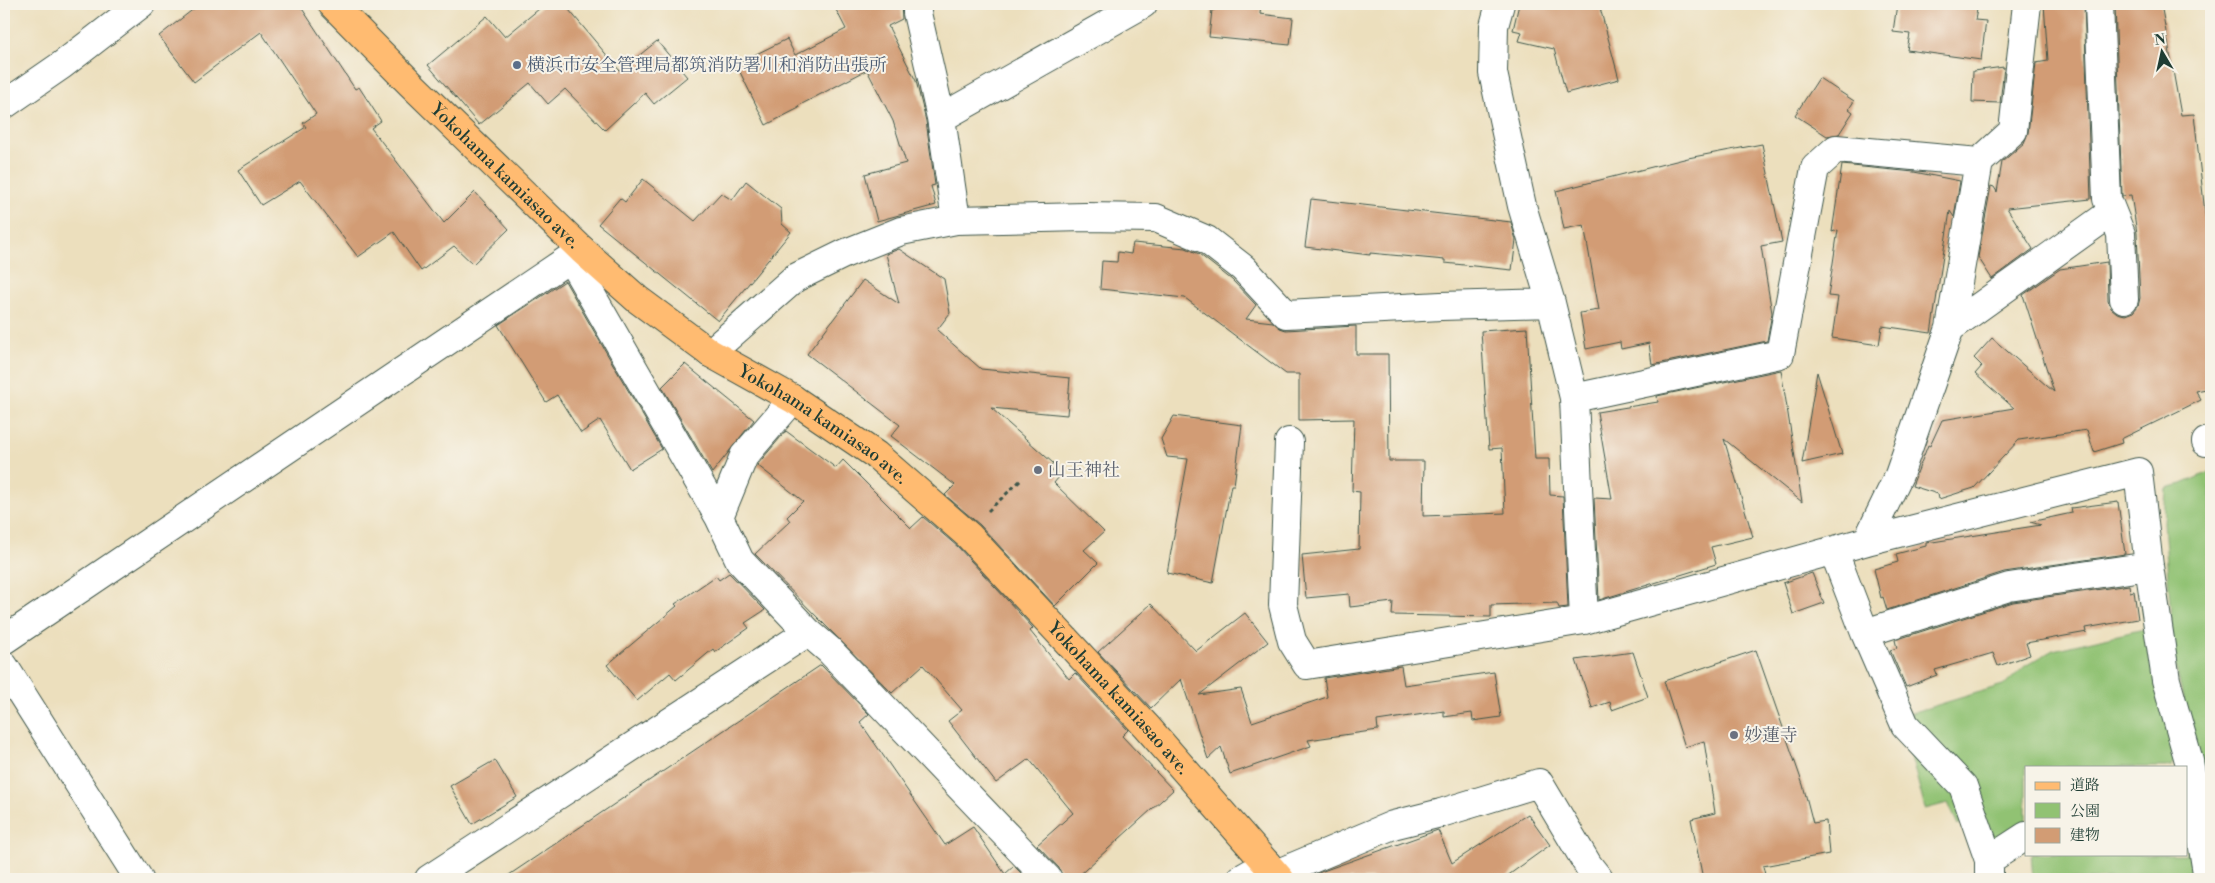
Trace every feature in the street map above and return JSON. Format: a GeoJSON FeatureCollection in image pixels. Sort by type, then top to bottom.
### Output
{"type":"FeatureCollection","features":[{"type":"Feature","properties":{"kind":"main road","name":"Yokohama kamiasao ave."},"geometry":{"type":"LineString","coordinates":[[334,4],[576,254],[710,353],[793,400],[876,455],[969,536],[1146,726],[1274,872]]}},
{"type":"Feature","properties":{"kind":"street"},"geometry":{"type":"LineString","coordinates":[[4,105],[62,65],[141,4]]}},
{"type":"Feature","properties":{"kind":"street"},"geometry":{"type":"LineString","coordinates":[[917,4],[917,13],[941,118],[956,220]]}},
{"type":"Feature","properties":{"kind":"street"},"geometry":{"type":"LineString","coordinates":[[941,118],[1143,4]]}},
{"type":"Feature","properties":{"kind":"street"},"geometry":{"type":"LineString","coordinates":[[1500,4],[1494,26],[1493,73],[1522,206],[1552,304],[1574,398],[1584,620]]}},
{"type":"Feature","properties":{"kind":"street"},"geometry":{"type":"LineString","coordinates":[[1867,541],[1899,475],[1950,328],[1979,162],[2013,131],[2027,4]]}},
{"type":"Feature","properties":{"kind":"street"},"geometry":{"type":"LineString","coordinates":[[2098,4],[2107,199],[2121,234],[2124,299]]}},
{"type":"Feature","properties":{"kind":"street"},"geometry":{"type":"LineString","coordinates":[[1574,398],[1780,354],[1815,168],[1836,149],[1979,162]]}},
{"type":"Feature","properties":{"kind":"street"},"geometry":{"type":"LineString","coordinates":[[1950,328],[2112,212]]}},
{"type":"Feature","properties":{"kind":"street"},"geometry":{"type":"LineString","coordinates":[[710,353],[795,278],[846,253],[901,231],[956,220],[1085,217],[1156,218],[1207,240],[1243,268],[1286,314],[1441,306],[1552,304]]}},
{"type":"Feature","properties":{"kind":"street"},"geometry":{"type":"LineString","coordinates":[[4,640],[576,254],[719,517],[740,561],[808,632],[830,650],[1048,879]]}},
{"type":"Feature","properties":{"kind":"street"},"geometry":{"type":"LineString","coordinates":[[719,517],[744,456],[793,400]]}},
{"type":"Feature","properties":{"kind":"street"},"geometry":{"type":"LineString","coordinates":[[1289,442],[1283,605],[1292,641],[1308,665],[1584,620],[1834,552],[1867,541],[2138,472],[2149,566],[2166,680],[2184,764]]}},
{"type":"Feature","properties":{"kind":"street"},"geometry":{"type":"LineString","coordinates":[[1834,552],[1905,725],[1963,786],[1989,869],[2025,837]]}},
{"type":"Feature","properties":{"kind":"street"},"geometry":{"type":"LineString","coordinates":[[1866,633],[2009,587],[2149,566]]}},
{"type":"Feature","properties":{"kind":"street"},"geometry":{"type":"LineString","coordinates":[[429,879],[808,632]]}},
{"type":"Feature","properties":{"kind":"street"},"geometry":{"type":"LineString","coordinates":[[4,666],[139,879]]}},
{"type":"Feature","properties":{"kind":"street"},"geometry":{"type":"LineString","coordinates":[[1241,879],[1274,872],[1393,825],[1441,813],[1539,783],[1588,865],[1599,879]]}},
{"type":"Feature","properties":{"kind":"street"},"geometry":{"type":"LineString","coordinates":[[2188,783],[2208,879]]}},
{"type":"Feature","properties":{"kind":"path"},"geometry":{"type":"LineString","coordinates":[[982,517],[1021,480]]}},
{"type":"Feature","properties":{"kind":"green space"},"geometry":{"type":"Polygon","coordinates":[[[2211,471],[2211,780],[2201,780],[2174,658],[2164,523],[2166,488],[2182,484],[2211,471]]]}},
{"type":"Feature","properties":{"kind":"green space"},"geometry":{"type":"Polygon","coordinates":[[[2144,629],[2177,741],[2183,753],[2172,766],[2025,766],[2025,848],[2003,859],[1980,813],[1958,825],[1948,803],[1925,809],[1914,767],[1895,718],[2006,684],[2025,666],[2053,650],[2144,629]]]}},
{"type":"Feature","properties":{"kind":"green space"},"geometry":{"type":"Polygon","coordinates":[[[2211,790],[2211,852],[2190,853],[2193,879],[2033,879],[2031,856],[2188,856],[2188,793],[2211,790]]]}},
{"type":"Feature","properties":{"kind":"building"},"geometry":{"type":"Polygon","coordinates":[[[200,4],[299,4],[355,89],[359,87],[381,121],[371,128],[444,223],[475,192],[509,229],[473,264],[454,246],[421,271],[394,232],[358,257],[300,181],[261,205],[238,170],[306,127],[303,123],[316,114],[261,32],[194,82],[159,36],[200,4]]]}},
{"type":"Feature","properties":{"kind":"building"},"geometry":{"type":"Polygon","coordinates":[[[545,4],[564,4],[620,71],[657,41],[687,77],[654,104],[645,93],[605,130],[565,89],[548,104],[530,83],[479,125],[428,65],[487,16],[505,37],[545,4]]]}},
{"type":"Feature","properties":{"kind":"building"},"geometry":{"type":"Polygon","coordinates":[[[833,4],[901,4],[902,19],[888,26],[916,81],[926,121],[935,185],[931,186],[936,205],[877,221],[865,174],[906,163],[893,121],[867,70],[766,125],[736,64],[787,39],[795,55],[846,29],[833,4]]]}},
{"type":"Feature","properties":{"kind":"building"},"geometry":{"type":"Polygon","coordinates":[[[1215,4],[1261,4],[1260,14],[1293,18],[1290,45],[1209,37],[1212,10],[1215,10],[1215,4]]]}},
{"type":"Feature","properties":{"kind":"building"},"geometry":{"type":"Polygon","coordinates":[[[1519,4],[1599,4],[1619,79],[1566,93],[1554,49],[1519,41],[1522,32],[1513,30],[1519,4]]]}},
{"type":"Feature","properties":{"kind":"building"},"geometry":{"type":"Polygon","coordinates":[[[1897,4],[1978,4],[1975,20],[1986,21],[1981,60],[1907,50],[1910,34],[1893,32],[1897,4]]]}},
{"type":"Feature","properties":{"kind":"building"},"geometry":{"type":"Polygon","coordinates":[[[2044,4],[2084,4],[2091,199],[2007,208],[2033,249],[1992,279],[1978,257],[1991,186],[1997,192],[2002,162],[2024,143],[2028,133],[2036,63],[2048,61],[2044,4]]]}},
{"type":"Feature","properties":{"kind":"building"},"geometry":{"type":"Polygon","coordinates":[[[2115,4],[2161,4],[2181,115],[2194,114],[2207,231],[2211,230],[2211,388],[2196,391],[2201,400],[2121,439],[2122,443],[2094,452],[2087,430],[2019,440],[1974,488],[1939,499],[1938,494],[1912,486],[1928,445],[1930,446],[1942,420],[2014,408],[1975,374],[1982,366],[1974,358],[1992,338],[2054,392],[2023,295],[2060,269],[2107,262],[2108,300],[2111,308],[2117,313],[2125,315],[2133,312],[2138,306],[2140,298],[2137,233],[2131,195],[2122,196],[2115,4]]]}},
{"type":"Feature","properties":{"kind":"building"},"geometry":{"type":"Polygon","coordinates":[[[2004,67],[2000,103],[1972,102],[1973,71],[2004,67]]]}},
{"type":"Feature","properties":{"kind":"building"},"geometry":{"type":"Polygon","coordinates":[[[1819,78],[1854,101],[1849,109],[1853,112],[1839,134],[1827,136],[1795,115],[1819,78]]]}},
{"type":"Feature","properties":{"kind":"building"},"geometry":{"type":"Polygon","coordinates":[[[1762,144],[1782,242],[1761,246],[1772,313],[1767,341],[1652,365],[1649,343],[1621,349],[1620,342],[1586,349],[1580,313],[1599,310],[1584,225],[1564,229],[1556,191],[1688,158],[1762,144]]]}},
{"type":"Feature","properties":{"kind":"building"},"geometry":{"type":"Polygon","coordinates":[[[1842,165],[1914,172],[1960,181],[1954,217],[1950,211],[1931,333],[1882,326],[1879,345],[1832,338],[1838,297],[1828,296],[1838,230],[1832,232],[1842,165]]]}},
{"type":"Feature","properties":{"kind":"building"},"geometry":{"type":"Polygon","coordinates":[[[643,179],[695,221],[721,193],[732,200],[746,181],[781,209],[782,224],[791,232],[718,321],[598,224],[620,198],[625,202],[643,179]]]}},
{"type":"Feature","properties":{"kind":"building"},"geometry":{"type":"Polygon","coordinates":[[[1311,199],[1511,222],[1516,240],[1512,270],[1445,263],[1445,260],[1370,253],[1370,255],[1305,247],[1311,199]]]}},
{"type":"Feature","properties":{"kind":"building"},"geometry":{"type":"Polygon","coordinates":[[[1133,243],[1186,248],[1199,254],[1232,280],[1256,305],[1246,319],[1273,322],[1286,330],[1356,326],[1356,354],[1388,354],[1389,461],[1424,461],[1423,516],[1505,513],[1502,448],[1489,449],[1481,331],[1527,328],[1535,459],[1549,459],[1550,495],[1563,496],[1568,607],[1559,608],[1557,603],[1491,605],[1491,617],[1392,615],[1393,602],[1350,607],[1349,594],[1306,598],[1302,555],[1359,549],[1360,492],[1352,491],[1354,419],[1299,420],[1299,374],[1286,374],[1185,298],[1100,289],[1102,261],[1117,262],[1118,252],[1131,254],[1133,243]]]}},
{"type":"Feature","properties":{"kind":"building"},"geometry":{"type":"Polygon","coordinates":[[[899,249],[944,279],[950,313],[937,330],[981,369],[1070,378],[1067,415],[991,408],[1053,463],[1049,468],[1059,477],[1054,483],[1104,532],[1084,550],[1098,563],[1055,606],[980,525],[945,495],[955,485],[891,436],[900,425],[807,354],[863,280],[899,304],[886,254],[899,249]]]}},
{"type":"Feature","properties":{"kind":"building"},"geometry":{"type":"Polygon","coordinates":[[[565,281],[662,449],[630,469],[600,420],[581,433],[557,395],[546,402],[498,325],[565,281]]]}},
{"type":"Feature","properties":{"kind":"building"},"geometry":{"type":"Polygon","coordinates":[[[685,364],[754,420],[712,473],[662,387],[685,364]]]}},
{"type":"Feature","properties":{"kind":"building"},"geometry":{"type":"Polygon","coordinates":[[[1781,370],[1802,502],[1724,439],[1753,537],[1711,547],[1716,564],[1599,600],[1594,498],[1612,499],[1597,412],[1658,402],[1657,396],[1781,370]]]}},
{"type":"Feature","properties":{"kind":"building"},"geometry":{"type":"Polygon","coordinates":[[[1817,372],[1842,454],[1802,463],[1817,372]]]}},
{"type":"Feature","properties":{"kind":"building"},"geometry":{"type":"Polygon","coordinates":[[[1174,416],[1242,425],[1234,485],[1231,485],[1213,583],[1167,573],[1188,459],[1167,457],[1161,439],[1174,416]]]}},
{"type":"Feature","properties":{"kind":"building"},"geometry":{"type":"Polygon","coordinates":[[[786,431],[836,468],[843,460],[911,528],[923,517],[958,547],[1033,628],[1030,631],[1069,679],[1075,673],[1128,730],[1122,736],[1173,790],[1075,879],[1063,879],[1059,868],[1037,845],[1073,813],[1029,759],[996,783],[948,721],[962,710],[923,665],[892,693],[755,554],[790,521],[787,517],[803,501],[757,465],[786,431]]]}},
{"type":"Feature","properties":{"kind":"building"},"geometry":{"type":"Polygon","coordinates":[[[2118,502],[2125,554],[2004,572],[1887,610],[1883,597],[1881,598],[1874,569],[1898,562],[1896,554],[1926,546],[1926,543],[2041,525],[2030,522],[2072,513],[2071,508],[2118,502]]]}},
{"type":"Feature","properties":{"kind":"building"},"geometry":{"type":"Polygon","coordinates":[[[729,573],[765,610],[745,623],[749,628],[715,652],[713,649],[676,680],[670,673],[637,701],[607,665],[677,606],[675,604],[716,576],[719,580],[729,573]]]}},
{"type":"Feature","properties":{"kind":"building"},"geometry":{"type":"Polygon","coordinates":[[[1812,573],[1824,603],[1793,614],[1783,583],[1812,573]]]}},
{"type":"Feature","properties":{"kind":"building"},"geometry":{"type":"Polygon","coordinates":[[[2129,585],[2130,592],[2134,591],[2138,619],[2086,628],[2087,632],[2026,643],[2030,655],[1998,666],[1993,653],[1935,670],[1937,675],[1906,687],[1890,650],[1897,648],[1895,640],[2013,602],[2129,585]]]}},
{"type":"Feature","properties":{"kind":"building"},"geometry":{"type":"Polygon","coordinates":[[[1151,604],[1196,651],[1245,613],[1268,642],[1199,695],[1241,689],[1252,722],[1327,697],[1324,678],[1401,666],[1404,685],[1494,672],[1501,717],[1473,721],[1472,713],[1444,717],[1444,711],[1377,721],[1378,730],[1308,740],[1311,746],[1230,774],[1221,747],[1208,759],[1181,679],[1151,708],[1098,652],[1151,604]]]}},
{"type":"Feature","properties":{"kind":"building"},"geometry":{"type":"Polygon","coordinates":[[[1756,650],[1803,785],[1813,823],[1826,821],[1829,854],[1763,866],[1766,879],[1703,879],[1691,819],[1715,813],[1704,741],[1685,747],[1664,681],[1756,650]]]}},
{"type":"Feature","properties":{"kind":"building"},"geometry":{"type":"Polygon","coordinates":[[[1633,652],[1648,697],[1612,710],[1610,702],[1592,708],[1576,660],[1633,652]]]}},
{"type":"Feature","properties":{"kind":"building"},"geometry":{"type":"Polygon","coordinates":[[[821,665],[869,714],[860,722],[945,845],[973,827],[1005,874],[1014,866],[1027,879],[503,879],[821,665]]]}},
{"type":"Feature","properties":{"kind":"building"},"geometry":{"type":"Polygon","coordinates":[[[495,760],[517,797],[472,824],[450,786],[495,760]]]}},
{"type":"Feature","properties":{"kind":"building"},"geometry":{"type":"Polygon","coordinates":[[[1528,814],[1550,845],[1503,879],[1310,879],[1310,877],[1323,871],[1438,830],[1452,863],[1528,814]]]}},
{"type":"Feature","properties":{"kind":"place","name":"横浜市安全管理局都筑消防署川和消防出張所"},"geometry":{"type":"Point","coordinates":[517,65]}},
{"type":"Feature","properties":{"kind":"place","name":"山王神社"},"geometry":{"type":"Point","coordinates":[1038,470]}},
{"type":"Feature","properties":{"kind":"place","name":"妙蓮寺"},"geometry":{"type":"Point","coordinates":[1734,735]}}]}
